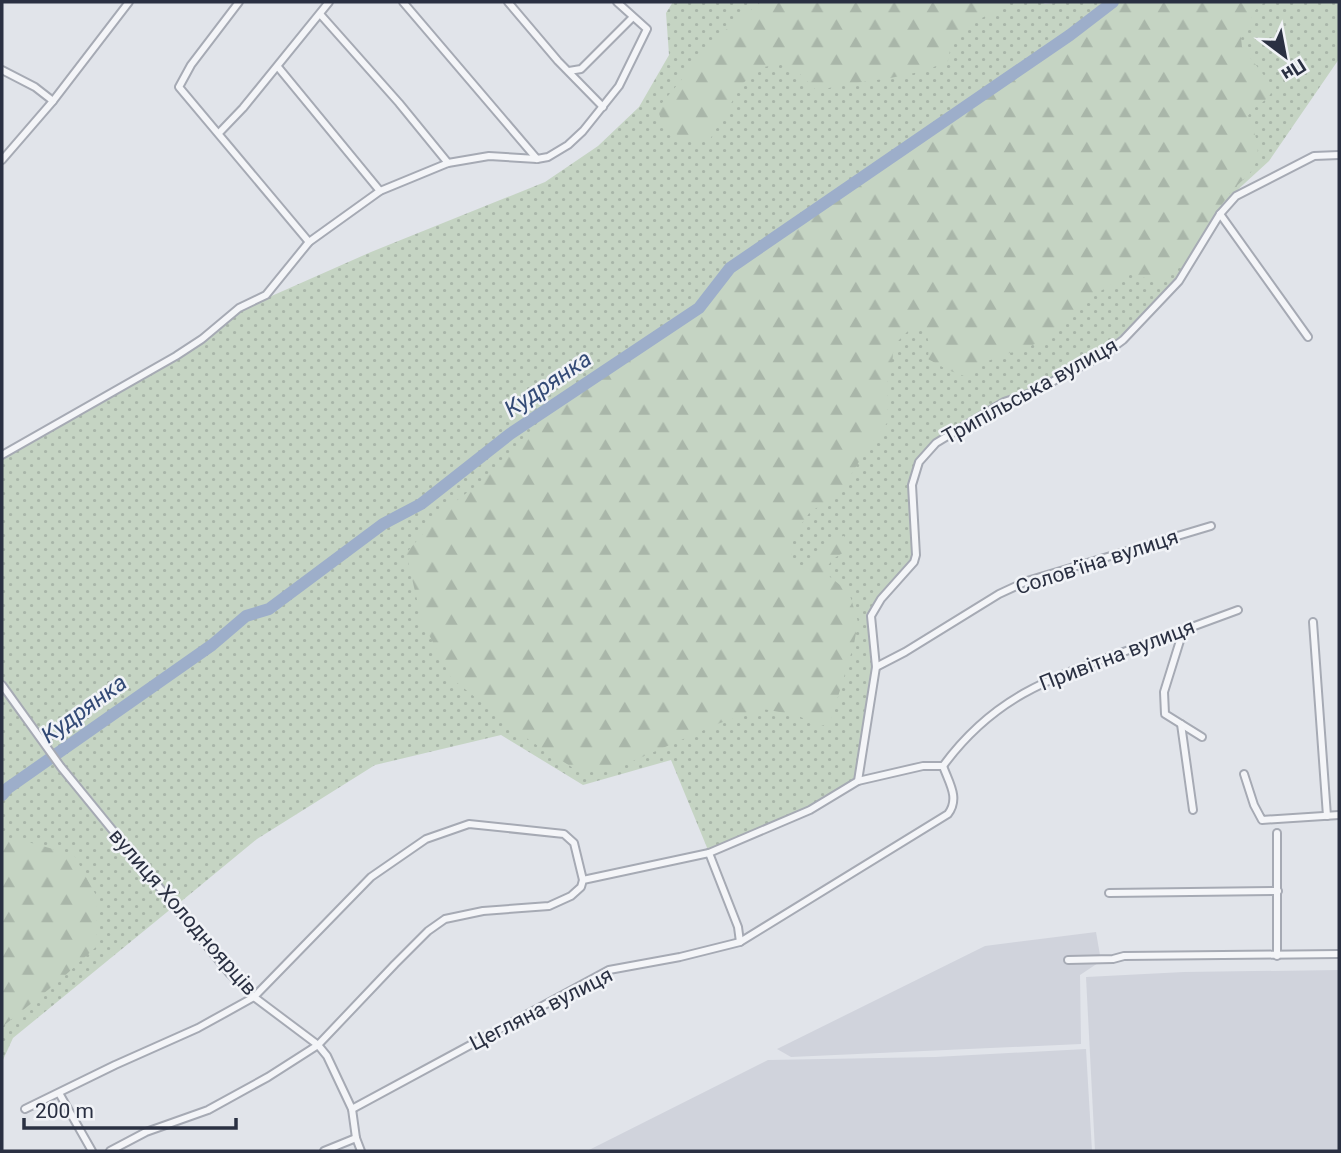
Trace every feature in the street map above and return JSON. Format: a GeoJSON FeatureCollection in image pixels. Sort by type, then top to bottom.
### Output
{"type":"FeatureCollection","features":[{"type":"Feature","properties":{"kind":"street"},"geometry":{"type":"LineString","coordinates":[[2,160],[53,101],[129,2]]}},
{"type":"Feature","properties":{"kind":"street"},"geometry":{"type":"LineString","coordinates":[[239,2],[191,65],[179,87],[309,242]]}},
{"type":"Feature","properties":{"kind":"street"},"geometry":{"type":"LineString","coordinates":[[219,133],[278,67],[329,2]]}},
{"type":"Feature","properties":{"kind":"street"},"geometry":{"type":"LineString","coordinates":[[403,2],[537,159]]}},
{"type":"Feature","properties":{"kind":"street"},"geometry":{"type":"LineString","coordinates":[[508,2],[603,107]]}},
{"type":"Feature","properties":{"kind":"street"},"geometry":{"type":"LineString","coordinates":[[2,455],[202,340],[239,309],[266,295],[309,242],[380,191],[448,163],[489,156],[537,159],[548,157],[568,145],[603,107],[625,75],[647,29],[617,2]]}},
{"type":"Feature","properties":{"kind":"street"},"geometry":{"type":"LineString","coordinates":[[320,14],[448,163]]}},
{"type":"Feature","properties":{"kind":"street"},"geometry":{"type":"LineString","coordinates":[[568,70],[581,69],[632,17]]}},
{"type":"Feature","properties":{"kind":"street"},"geometry":{"type":"LineString","coordinates":[[278,67],[380,191]]}},
{"type":"Feature","properties":{"kind":"street"},"geometry":{"type":"LineString","coordinates":[[2,70],[35,87],[53,101]]}},
{"type":"Feature","properties":{"kind":"street","name":"Трипільська вулиця"},"geometry":{"type":"LineString","coordinates":[[858,781],[876,667],[871,616],[881,599],[914,562],[916,555],[912,485],[919,462],[936,443],[1003,402],[1031,393],[1104,354],[1123,340],[1178,281],[1220,214],[1236,196],[1314,156],[1339,155]]}},
{"type":"Feature","properties":{"kind":"street"},"geometry":{"type":"LineString","coordinates":[[1220,214],[1308,337]]}},
{"type":"Feature","properties":{"kind":"street","name":"Соловʼїна вулиця"},"geometry":{"type":"LineString","coordinates":[[876,667],[999,594],[1027,581],[1212,526]]}},
{"type":"Feature","properties":{"kind":"street","name":"Привітна вулиця"},"geometry":{"type":"LineString","coordinates":[[943,766],[986,718],[1027,690],[1062,674],[1238,610]]}},
{"type":"Feature","properties":{"kind":"street"},"geometry":{"type":"LineString","coordinates":[[1313,622],[1327,816]]}},
{"type":"Feature","properties":{"kind":"street"},"geometry":{"type":"LineString","coordinates":[[1183,631],[1164,692],[1166,714],[1202,737]]}},
{"type":"Feature","properties":{"kind":"street","name":"вулиця Холодноярців"},"geometry":{"type":"LineString","coordinates":[[2,685],[61,767],[230,974],[254,997],[318,1045],[337,1074],[352,1109],[356,1138],[361,1151]]}},
{"type":"Feature","properties":{"kind":"street"},"geometry":{"type":"LineString","coordinates":[[1181,724],[1193,810]]}},
{"type":"Feature","properties":{"kind":"street"},"geometry":{"type":"LineString","coordinates":[[583,880],[709,853],[810,810],[858,781],[923,766],[943,766]]}},
{"type":"Feature","properties":{"kind":"street","name":"Цегляна вулиця"},"geometry":{"type":"LineString","coordinates":[[352,1109],[609,970],[680,957],[740,942],[948,814],[954,805],[954,795],[943,766]]}},
{"type":"Feature","properties":{"kind":"street"},"geometry":{"type":"LineString","coordinates":[[1244,774],[1262,820],[1339,815]]}},
{"type":"Feature","properties":{"kind":"street"},"geometry":{"type":"LineString","coordinates":[[25,1109],[198,1028],[254,997],[371,877],[426,839],[468,824],[564,834],[574,843],[583,880],[581,887],[571,896],[549,906],[482,911],[445,919],[428,931],[318,1045],[268,1077],[208,1110],[146,1132],[110,1151]]}},
{"type":"Feature","properties":{"kind":"street"},"geometry":{"type":"LineString","coordinates":[[1277,833],[1277,956]]}},
{"type":"Feature","properties":{"kind":"street"},"geometry":{"type":"LineString","coordinates":[[709,853],[738,928],[740,942]]}},
{"type":"Feature","properties":{"kind":"street"},"geometry":{"type":"LineString","coordinates":[[1110,893],[1278,891]]}},
{"type":"Feature","properties":{"kind":"street"},"geometry":{"type":"LineString","coordinates":[[1068,960],[1113,959],[1124,956],[1339,954]]}},
{"type":"Feature","properties":{"kind":"street"},"geometry":{"type":"LineString","coordinates":[[59,1093],[92,1151]]}},
{"type":"Feature","properties":{"kind":"street"},"geometry":{"type":"LineString","coordinates":[[324,1151],[356,1138]]}},
{"type":"Feature","properties":{"kind":"shaded area"},"geometry":{"type":"Polygon","coordinates":[[[1096,932],[1101,961],[1080,975],[1081,1044],[791,1057],[777,1049],[985,946],[1096,932]]]}},
{"type":"Feature","properties":{"kind":"shaded area"},"geometry":{"type":"Polygon","coordinates":[[[1339,970],[1339,1151],[1095,1151],[1086,977],[1184,972],[1339,970]]]}},
{"type":"Feature","properties":{"kind":"shaded area"},"geometry":{"type":"Polygon","coordinates":[[[1086,1049],[1092,1151],[587,1151],[768,1060],[935,1057],[1086,1049]]]}},
{"type":"Feature","properties":{"kind":"green space"},"geometry":{"type":"Polygon","coordinates":[[[673,2],[1339,2],[1339,59],[1269,161],[1233,194],[1218,212],[1176,279],[1147,312],[1103,351],[1029,390],[1002,399],[934,441],[916,460],[909,485],[913,554],[867,615],[872,667],[855,779],[808,807],[708,850],[671,760],[583,785],[501,735],[375,765],[257,839],[178,904],[64,764],[2,679],[2,457],[34,441],[125,386],[240,310],[371,252],[545,182],[598,146],[639,107],[669,55],[666,13],[673,2]]]}},
{"type":"Feature","properties":{"kind":"green space"},"geometry":{"type":"Polygon","coordinates":[[[761,2],[1010,2],[968,26],[952,39],[948,61],[932,68],[817,91],[797,71],[781,64],[764,67],[743,83],[709,141],[685,142],[662,121],[657,109],[718,36],[761,2]]]}},
{"type":"Feature","properties":{"kind":"green space"},"geometry":{"type":"Polygon","coordinates":[[[1119,2],[1265,2],[1254,12],[1251,26],[1241,38],[1242,47],[1273,87],[1266,100],[1248,116],[1257,141],[1255,164],[1224,201],[1191,252],[1174,272],[1158,280],[1129,274],[1084,301],[1056,334],[1024,349],[988,361],[964,376],[928,359],[929,344],[926,332],[918,326],[898,341],[893,353],[892,367],[887,375],[887,423],[868,447],[846,483],[828,501],[810,512],[795,533],[791,549],[793,567],[803,571],[815,553],[830,540],[844,536],[848,542],[849,549],[833,559],[827,567],[830,577],[849,592],[858,622],[830,723],[821,726],[796,715],[763,709],[720,723],[617,768],[578,771],[529,740],[451,678],[422,621],[406,553],[443,511],[481,482],[557,403],[698,312],[733,270],[1119,2]]]}},
{"type":"Feature","properties":{"kind":"green space"},"geometry":{"type":"Polygon","coordinates":[[[2,691],[58,769],[172,908],[13,1038],[2,1062],[2,691]]]}},
{"type":"Feature","properties":{"kind":"green space"},"geometry":{"type":"Polygon","coordinates":[[[14,838],[74,855],[97,897],[96,947],[2,1027],[2,841],[14,838]]]}},
{"type":"Feature","properties":{"kind":"waterway","name":"Кудрянка"},"geometry":{"type":"LineString","coordinates":[[2,795],[8,788],[212,645],[246,616],[269,609],[383,524],[421,504],[510,434],[699,308],[730,268],[1070,35],[1113,2]]}}]}
